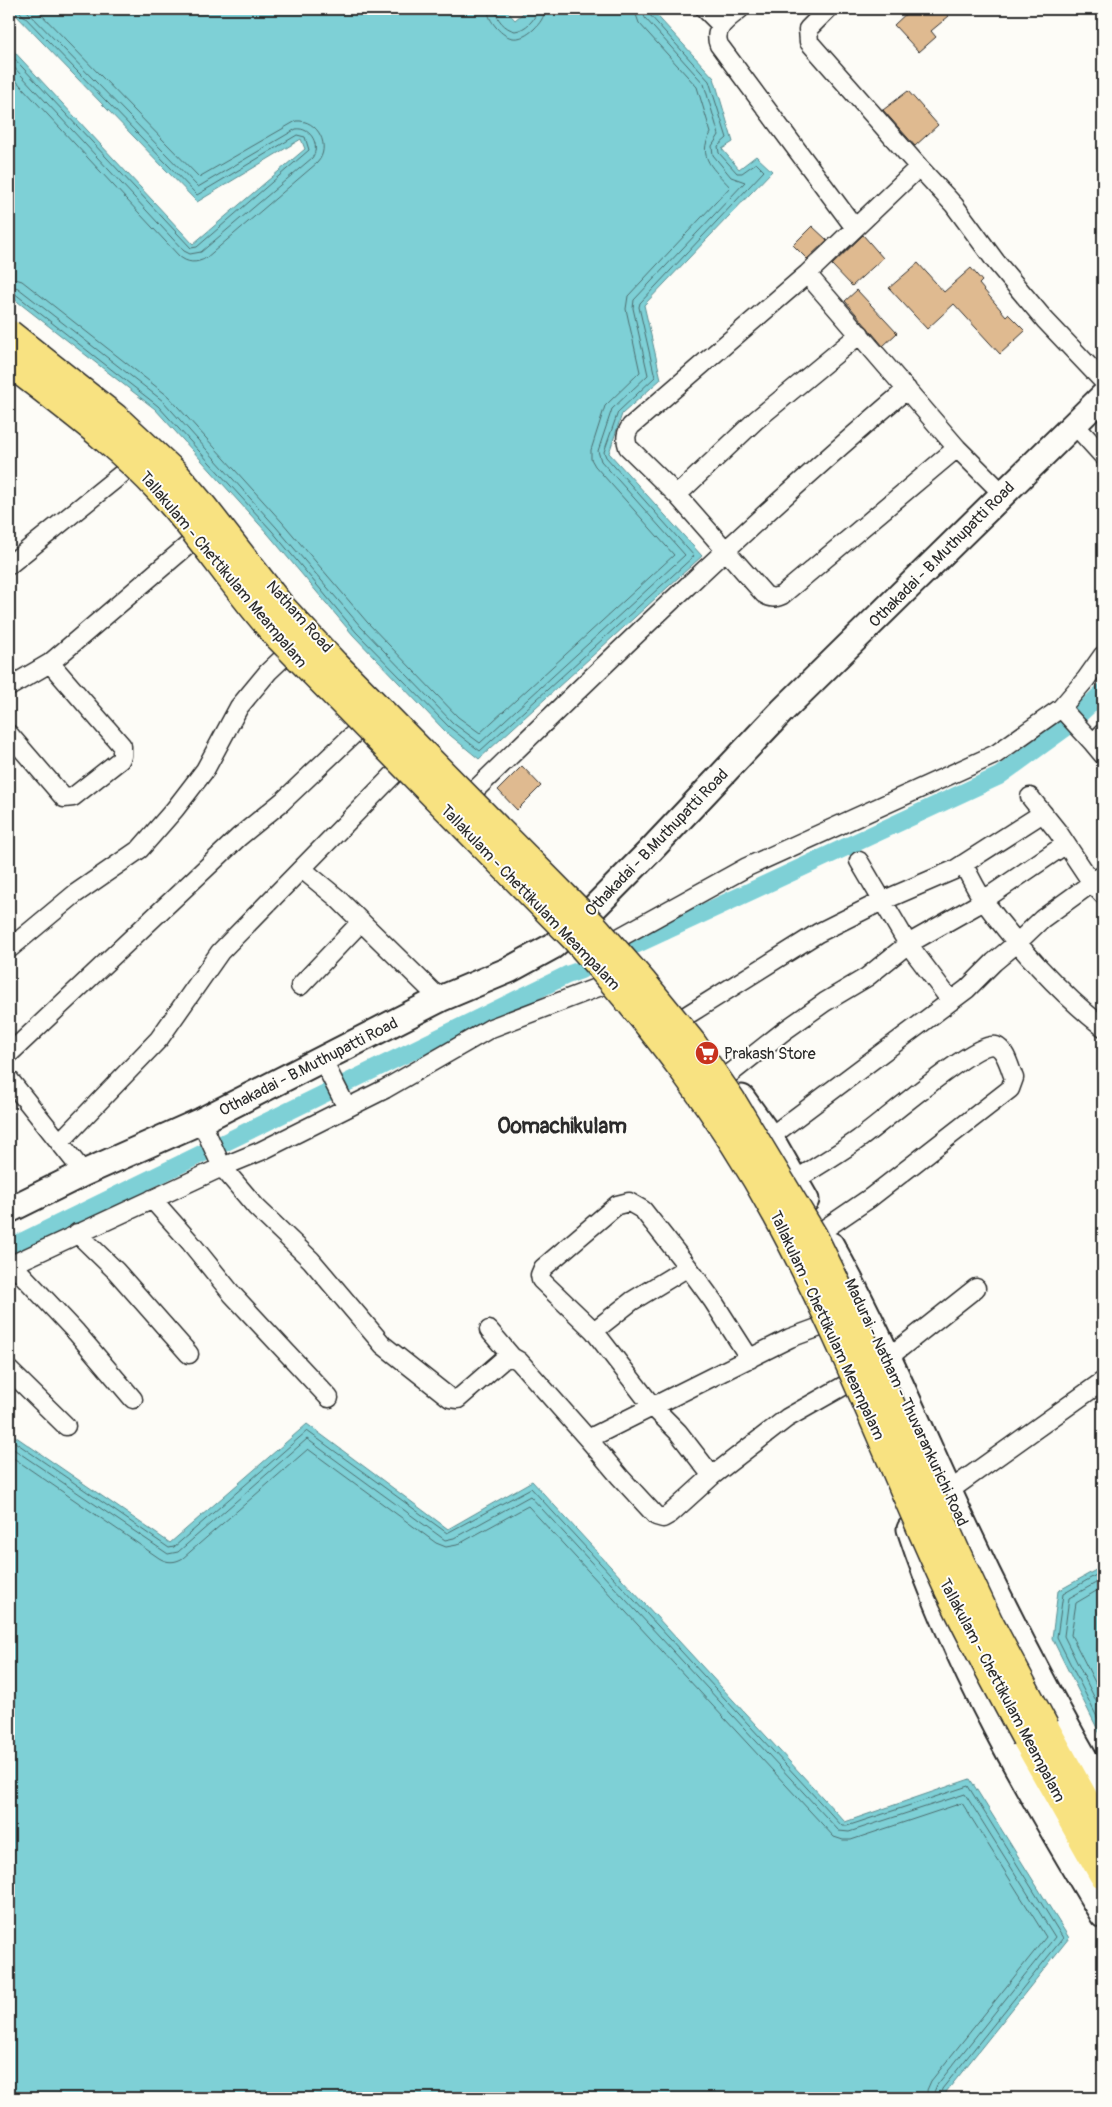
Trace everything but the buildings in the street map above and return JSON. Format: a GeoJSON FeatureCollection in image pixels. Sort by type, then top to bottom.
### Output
{"type":"FeatureCollection","features":[{"type":"Feature","properties":{"kind":"highway","name":"Tallakulam - Chettikulam Meampalam"},"geometry":{"type":"LineString","coordinates":[[9,334],[115,418],[174,473],[281,607],[334,664],[593,926],[691,1042],[732,1100],[816,1243],[852,1318],[989,1623],[1035,1733],[1103,1874]]}},
{"type":"Feature","properties":{"kind":"highway","name":"Tallakulam - Chettikulam Meampalam"},"geometry":{"type":"LineString","coordinates":[[9,362],[110,442],[162,491],[266,623],[576,938],[621,990],[677,1060],[724,1127],[786,1233],[849,1364],[947,1586],[1035,1733],[1103,1833]]}},
{"type":"Feature","properties":{"kind":"main road","name":"Natham Road"},"geometry":{"type":"LineString","coordinates":[[9,326],[130,422],[170,458],[210,504],[294,612],[589,912]]}},
{"type":"Feature","properties":{"kind":"main road"},"geometry":{"type":"LineString","coordinates":[[9,371],[97,440],[162,501],[249,612],[287,654],[566,935],[609,983],[668,1055],[733,1149],[792,1249],[854,1380],[888,1460],[925,1572],[951,1636],[1007,1748],[1103,1915]]}},
{"type":"Feature","properties":{"kind":"main road","name":"Othakadai - B.Muthupatti Road"},"geometry":{"type":"LineString","coordinates":[[9,1210],[84,1173],[212,1146],[322,1060],[440,999],[509,970],[547,950],[566,935],[650,852],[782,711],[1002,493],[1103,396]]}},
{"type":"Feature","properties":{"kind":"main road","name":"Madurai - Natham - Thuvarankurichi Road"},"geometry":{"type":"LineString","coordinates":[[589,912],[681,1019],[770,1137],[823,1230],[889,1357],[949,1491],[1026,1649],[1103,1791]]}},
{"type":"Feature","properties":{"kind":"street"},"geometry":{"type":"LineString","coordinates":[[705,9],[721,25]]}},
{"type":"Feature","properties":{"kind":"street"},"geometry":{"type":"LineString","coordinates":[[740,9],[721,25],[717,33],[718,45],[855,228]]}},
{"type":"Feature","properties":{"kind":"street"},"geometry":{"type":"LineString","coordinates":[[828,9],[808,29],[809,42],[954,205],[996,262],[1045,320],[1103,381]]}},
{"type":"Feature","properties":{"kind":"street"},"geometry":{"type":"LineString","coordinates":[[919,167],[807,274],[631,426],[626,433],[628,446],[677,495],[769,598],[782,595],[957,448]]}},
{"type":"Feature","properties":{"kind":"street"},"geometry":{"type":"LineString","coordinates":[[807,274],[957,448],[1002,493]]}},
{"type":"Feature","properties":{"kind":"street"},"geometry":{"type":"LineString","coordinates":[[677,495],[756,420],[860,334]]}},
{"type":"Feature","properties":{"kind":"street"},"geometry":{"type":"LineString","coordinates":[[472,793],[828,455],[907,388]]}},
{"type":"Feature","properties":{"kind":"street"},"geometry":{"type":"LineString","coordinates":[[1074,424],[1103,456]]}},
{"type":"Feature","properties":{"kind":"street"},"geometry":{"type":"LineString","coordinates":[[9,565],[129,468]]}},
{"type":"Feature","properties":{"kind":"street"},"geometry":{"type":"LineString","coordinates":[[9,687],[50,663],[194,540]]}},
{"type":"Feature","properties":{"kind":"street"},"geometry":{"type":"LineString","coordinates":[[9,949],[75,894],[140,849],[176,809],[205,770],[239,707],[268,672],[287,654]]}},
{"type":"Feature","properties":{"kind":"street"},"geometry":{"type":"LineString","coordinates":[[615,940],[747,867],[996,754],[1064,713],[1103,655]]}},
{"type":"Feature","properties":{"kind":"street"},"geometry":{"type":"LineString","coordinates":[[9,734],[64,798],[73,797],[120,760],[122,746],[50,663]]}},
{"type":"Feature","properties":{"kind":"street"},"geometry":{"type":"LineString","coordinates":[[1064,713],[1096,741]]}},
{"type":"Feature","properties":{"kind":"street"},"geometry":{"type":"LineString","coordinates":[[9,1054],[239,837],[283,801],[360,728]]}},
{"type":"Feature","properties":{"kind":"street"},"geometry":{"type":"LineString","coordinates":[[60,1142],[160,1039],[220,952],[400,768]]}},
{"type":"Feature","properties":{"kind":"street"},"geometry":{"type":"LineString","coordinates":[[770,1137],[951,1001],[1042,919],[1100,885],[1030,797]]}},
{"type":"Feature","properties":{"kind":"street"},"geometry":{"type":"LineString","coordinates":[[681,1019],[818,934],[882,901],[899,895],[963,864],[1043,813]]}},
{"type":"Feature","properties":{"kind":"street"},"geometry":{"type":"LineString","coordinates":[[726,1077],[784,1031],[867,977],[908,944],[983,900],[1066,844]]}},
{"type":"Feature","properties":{"kind":"street"},"geometry":{"type":"LineString","coordinates":[[859,862],[908,944],[951,1001]]}},
{"type":"Feature","properties":{"kind":"street"},"geometry":{"type":"LineString","coordinates":[[963,864],[983,900],[1018,942],[1084,1013],[1103,1027]]}},
{"type":"Feature","properties":{"kind":"street"},"geometry":{"type":"LineString","coordinates":[[302,869],[336,897],[440,999]]}},
{"type":"Feature","properties":{"kind":"street"},"geometry":{"type":"LineString","coordinates":[[300,986],[361,922]]}},
{"type":"Feature","properties":{"kind":"street"},"geometry":{"type":"LineString","coordinates":[[133,1399],[76,1332],[10,1265],[152,1199],[212,1146],[261,1151],[340,1095],[385,1089],[491,1028],[609,983]]}},
{"type":"Feature","properties":{"kind":"street"},"geometry":{"type":"LineString","coordinates":[[795,1180],[860,1139],[951,1067],[986,1045],[995,1045],[1001,1050],[1014,1078],[1010,1089],[877,1192],[823,1230]]}},
{"type":"Feature","properties":{"kind":"street"},"geometry":{"type":"LineString","coordinates":[[322,1060],[340,1095]]}},
{"type":"Feature","properties":{"kind":"street"},"geometry":{"type":"LineString","coordinates":[[9,1079],[84,1173]]}},
{"type":"Feature","properties":{"kind":"street"},"geometry":{"type":"LineString","coordinates":[[212,1146],[256,1207],[311,1260],[383,1345],[443,1394],[450,1398],[458,1399],[504,1359],[512,1357]]}},
{"type":"Feature","properties":{"kind":"street"},"geometry":{"type":"LineString","coordinates":[[152,1199],[232,1294],[329,1398]]}},
{"type":"Feature","properties":{"kind":"street"},"geometry":{"type":"LineString","coordinates":[[712,1476],[678,1432],[652,1406],[594,1331],[542,1280],[540,1274],[543,1268],[617,1205],[629,1202],[643,1210],[688,1267],[714,1301],[750,1359]]}},
{"type":"Feature","properties":{"kind":"street"},"geometry":{"type":"LineString","coordinates":[[76,1234],[116,1271],[189,1354]]}},
{"type":"Feature","properties":{"kind":"street"},"geometry":{"type":"LineString","coordinates":[[594,1331],[632,1301],[688,1267]]}},
{"type":"Feature","properties":{"kind":"street"},"geometry":{"type":"LineString","coordinates":[[889,1357],[976,1288]]}},
{"type":"Feature","properties":{"kind":"street"},"geometry":{"type":"LineString","coordinates":[[588,1439],[790,1338],[828,1324]]}},
{"type":"Feature","properties":{"kind":"street"},"geometry":{"type":"LineString","coordinates":[[489,1330],[512,1357],[519,1361],[620,1478],[656,1516],[664,1518],[712,1476],[787,1418],[854,1380]]}},
{"type":"Feature","properties":{"kind":"street"},"geometry":{"type":"LineString","coordinates":[[9,1370],[66,1426]]}},
{"type":"Feature","properties":{"kind":"street"},"geometry":{"type":"LineString","coordinates":[[949,1491],[1103,1381]]}},
{"type":"Feature","properties":{"kind":"water"},"geometry":{"type":"Polygon","coordinates":[[[12,9],[505,9],[515,20],[528,9],[651,9],[714,78],[733,142],[722,149],[739,169],[756,156],[772,171],[644,305],[661,379],[622,414],[609,453],[702,556],[479,759],[445,731],[353,635],[268,534],[155,409],[9,295],[9,46],[193,244],[305,149],[301,139],[197,202],[12,9]]]}},
{"type":"Feature","properties":{"kind":"water"},"geometry":{"type":"Polygon","coordinates":[[[307,1424],[448,1529],[532,1481],[845,1822],[970,1779],[1069,1938],[946,2092],[949,2098],[9,2098],[9,1432],[170,1543],[307,1424]]]}},
{"type":"Feature","properties":{"kind":"water"},"geometry":{"type":"Polygon","coordinates":[[[1103,1566],[1103,1740],[1052,1638],[1058,1591],[1103,1566]]]}},
{"type":"Feature","properties":{"kind":"waterway"},"geometry":{"type":"LineString","coordinates":[[637,944],[999,776],[1064,729],[1103,692]]}},
{"type":"Feature","properties":{"kind":"waterway"},"geometry":{"type":"LineString","coordinates":[[9,1248],[567,975],[581,970]]}},
{"type":"Feature","properties":{"kind":"place","name":"Prakash Store"},"geometry":{"type":"Point","coordinates":[707,1053]}},
{"type":"Feature","properties":{"kind":"district","name":"Oomachikulam"},"geometry":{"type":"Point","coordinates":[562,1126]}}]}
